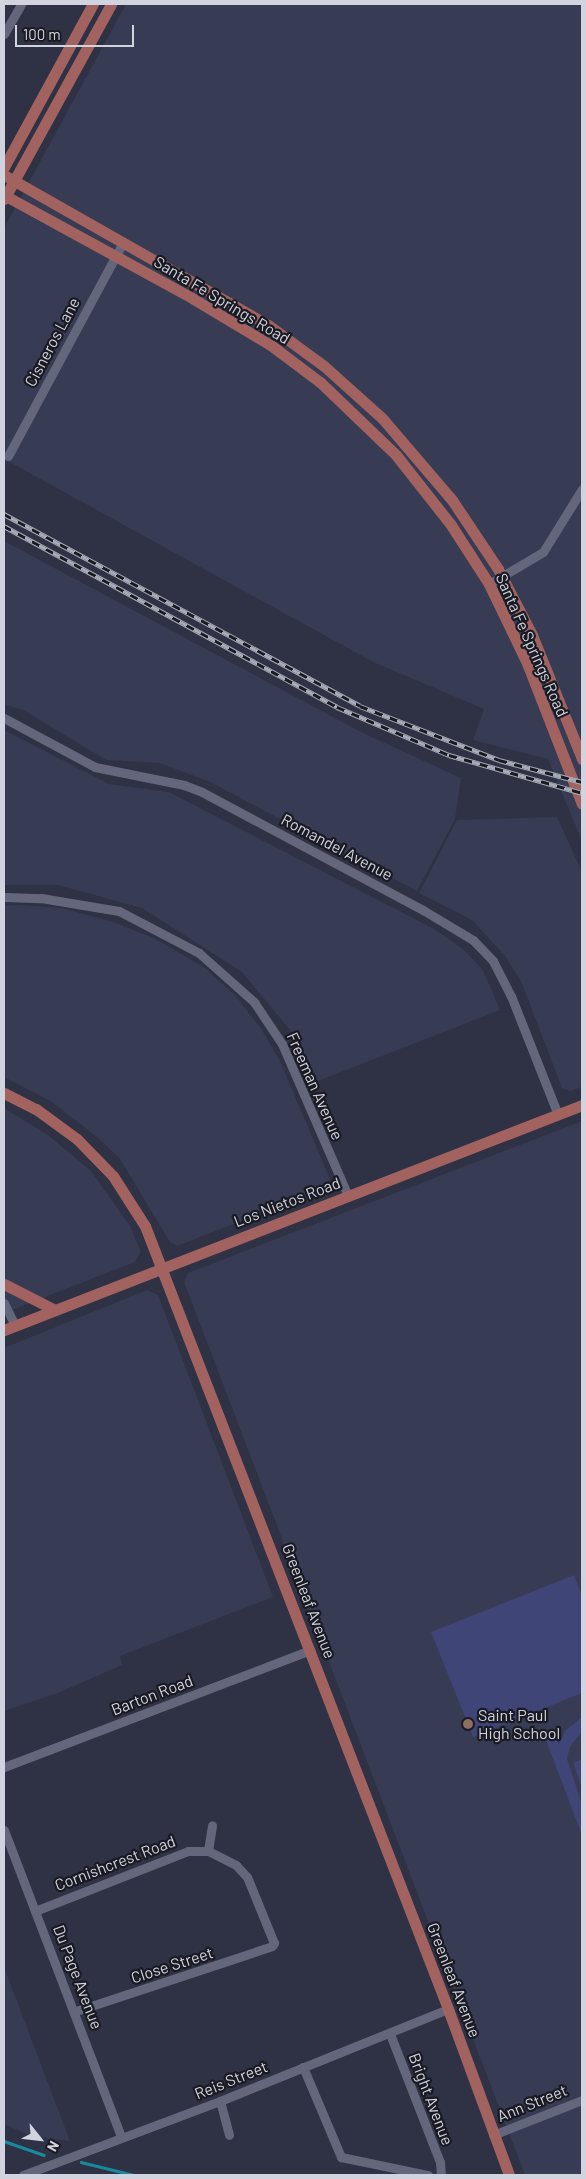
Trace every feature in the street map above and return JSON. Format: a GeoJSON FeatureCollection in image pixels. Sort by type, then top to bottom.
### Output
{"type":"FeatureCollection","features":[{"type":"Feature","properties":{"kind":"main road"},"geometry":{"type":"LineString","coordinates":[[4,167],[93,4]]}},
{"type":"Feature","properties":{"kind":"main road"},"geometry":{"type":"LineString","coordinates":[[4,196],[9,178],[111,4]]}},
{"type":"Feature","properties":{"kind":"main road","name":"Santa Fe Springs Road"},"geometry":{"type":"LineString","coordinates":[[9,178],[268,325],[348,386],[406,444],[452,500],[502,576],[552,680],[582,759]]}},
{"type":"Feature","properties":{"kind":"main road","name":"Santa Fe Springs Road"},"geometry":{"type":"LineString","coordinates":[[4,196],[229,319],[320,382],[371,429],[416,480],[489,584],[527,663],[582,804]]}},
{"type":"Feature","properties":{"kind":"main road","name":"Greenleaf Avenue"},"geometry":{"type":"LineString","coordinates":[[4,1093],[65,1129],[102,1163],[134,1205],[163,1266],[448,2009],[509,2175]]}},
{"type":"Feature","properties":{"kind":"main road","name":"Los Nietos Road"},"geometry":{"type":"LineString","coordinates":[[9,1328],[163,1266],[582,1105]]}},
{"type":"Feature","properties":{"kind":"main road"},"geometry":{"type":"LineString","coordinates":[[4,1284],[55,1310]]}},
{"type":"Feature","properties":{"kind":"street"},"geometry":{"type":"LineString","coordinates":[[4,34],[21,4]]}},
{"type":"Feature","properties":{"kind":"street","name":"Cisneros Lane"},"geometry":{"type":"LineString","coordinates":[[8,456],[123,242]]}},
{"type":"Feature","properties":{"kind":"street"},"geometry":{"type":"LineString","coordinates":[[489,584],[543,552],[578,507],[582,489]]}},
{"type":"Feature","properties":{"kind":"street","name":"Romandel Avenue"},"geometry":{"type":"LineString","coordinates":[[4,718],[95,767],[184,785],[202,792],[423,910],[473,940],[493,961],[511,996],[558,1115]]}},
{"type":"Feature","properties":{"kind":"street","name":"Freeman Avenue"},"geometry":{"type":"LineString","coordinates":[[4,897],[41,898],[119,911],[199,953],[254,1002],[282,1044],[348,1196]]}},
{"type":"Feature","properties":{"kind":"street"},"geometry":{"type":"LineString","coordinates":[[4,1303],[9,1328]]}},
{"type":"Feature","properties":{"kind":"street","name":"Barton Road"},"geometry":{"type":"LineString","coordinates":[[4,1767],[310,1650]]}},
{"type":"Feature","properties":{"kind":"street"},"geometry":{"type":"LineString","coordinates":[[208,1851],[212,1825]]}},
{"type":"Feature","properties":{"kind":"street","name":"Du Page Avenue"},"geometry":{"type":"LineString","coordinates":[[4,1830],[76,2011],[121,2136]]}},
{"type":"Feature","properties":{"kind":"street","name":"Cornishcrest Road"},"geometry":{"type":"LineString","coordinates":[[35,1911],[188,1851],[208,1851]]}},
{"type":"Feature","properties":{"kind":"street","name":"Close Street"},"geometry":{"type":"LineString","coordinates":[[76,2011],[261,1951],[274,1943],[247,1878],[236,1865],[208,1851]]}},
{"type":"Feature","properties":{"kind":"street","name":"Reis Street"},"geometry":{"type":"LineString","coordinates":[[23,2175],[121,2136],[220,2101],[448,2009]]}},
{"type":"Feature","properties":{"kind":"street","name":"Bright Avenue"},"geometry":{"type":"LineString","coordinates":[[390,2034],[440,2162],[441,2175]]}},
{"type":"Feature","properties":{"kind":"street"},"geometry":{"type":"LineString","coordinates":[[303,2067],[341,2157],[428,2175]]}},
{"type":"Feature","properties":{"kind":"street","name":"Ann Street"},"geometry":{"type":"LineString","coordinates":[[493,2135],[582,2100]]}},
{"type":"Feature","properties":{"kind":"street"},"geometry":{"type":"LineString","coordinates":[[220,2101],[229,2135]]}},
{"type":"Feature","properties":{"kind":"shaded area"},"geometry":{"type":"Polygon","coordinates":[[[126,4],[582,4],[582,841],[548,759],[473,740],[484,709],[373,662],[4,459],[4,228],[126,4]]]}},
{"type":"Feature","properties":{"kind":"shaded area"},"geometry":{"type":"Polygon","coordinates":[[[4,541],[361,732],[461,778],[455,819],[417,891],[210,782],[160,763],[106,760],[25,711],[4,704],[4,541]]]}},
{"type":"Feature","properties":{"kind":"shaded area"},"geometry":{"type":"Polygon","coordinates":[[[4,730],[109,784],[169,792],[436,930],[464,950],[483,970],[500,1010],[318,1081],[295,1036],[242,972],[142,908],[58,885],[4,885],[4,730]]]}},
{"type":"Feature","properties":{"kind":"shaded area"},"geometry":{"type":"Polygon","coordinates":[[[557,817],[582,872],[582,1087],[570,1091],[562,1088],[521,981],[505,956],[472,920],[419,893],[457,820],[557,817]]]}},
{"type":"Feature","properties":{"kind":"shaded area"},"geometry":{"type":"Polygon","coordinates":[[[20,905],[62,908],[113,922],[154,938],[205,968],[235,995],[262,1030],[280,1061],[330,1179],[326,1188],[177,1246],[170,1242],[120,1159],[97,1137],[52,1102],[4,1077],[4,906],[20,905]]]}},
{"type":"Feature","properties":{"kind":"shaded area"},"geometry":{"type":"Polygon","coordinates":[[[4,1108],[48,1135],[91,1171],[130,1226],[141,1252],[135,1262],[4,1313],[4,1108]]]}},
{"type":"Feature","properties":{"kind":"shaded area"},"geometry":{"type":"Polygon","coordinates":[[[582,1121],[582,2175],[525,2175],[184,1282],[188,1273],[582,1121]]]}},
{"type":"Feature","properties":{"kind":"shaded area"},"geometry":{"type":"Polygon","coordinates":[[[147,1290],[158,1295],[273,1597],[120,1656],[122,1665],[58,1693],[4,1711],[4,1348],[147,1290]]]}},
{"type":"Feature","properties":{"kind":"shaded area"},"geometry":{"type":"Polygon","coordinates":[[[574,1575],[582,1595],[582,1693],[473,1737],[431,1632],[574,1575]]]}},
{"type":"Feature","properties":{"kind":"shaded area"},"geometry":{"type":"Polygon","coordinates":[[[582,1717],[582,1731],[570,1747],[567,1759],[582,1804],[582,1835],[544,1735],[554,1731],[559,1744],[566,1730],[582,1717]]]}},
{"type":"Feature","properties":{"kind":"shaded area"},"geometry":{"type":"Polygon","coordinates":[[[582,1759],[582,1788],[573,1763],[582,1759]]]}},
{"type":"Feature","properties":{"kind":"shaded area"},"geometry":{"type":"Polygon","coordinates":[[[4,1967],[70,2141],[31,2136],[4,2124],[4,1967]]]}},
{"type":"Feature","properties":{"kind":"waterway"},"geometry":{"type":"LineString","coordinates":[[4,2141],[44,2155]]}},
{"type":"Feature","properties":{"kind":"waterway"},"geometry":{"type":"LineString","coordinates":[[81,2162],[134,2175]]}},
{"type":"Feature","properties":{"kind":"railway"},"geometry":{"type":"LineString","coordinates":[[4,514],[360,706],[499,760],[582,782]]}},
{"type":"Feature","properties":{"kind":"railway"},"geometry":{"type":"LineString","coordinates":[[4,526],[337,707],[449,755],[582,793]]}},
{"type":"Feature","properties":{"kind":"place","name":"Saint Paul High School"},"geometry":{"type":"Point","coordinates":[468,1724]}}]}
